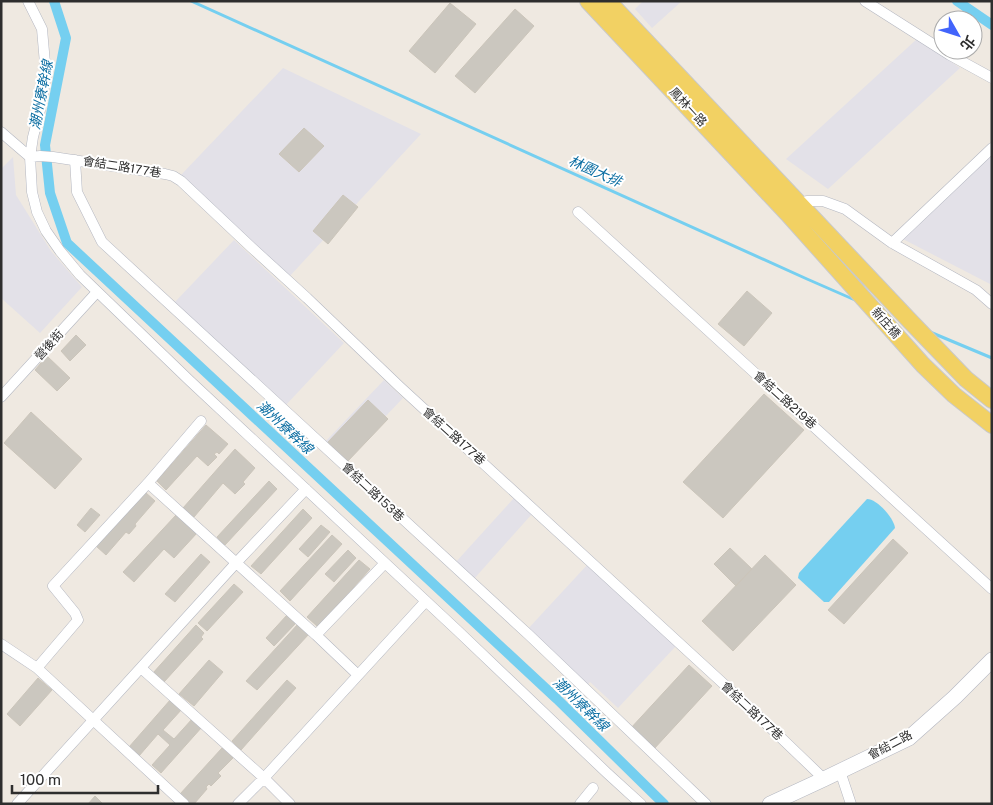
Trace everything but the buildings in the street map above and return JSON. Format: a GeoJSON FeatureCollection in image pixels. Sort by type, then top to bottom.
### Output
{"type":"FeatureCollection","features":[{"type":"Feature","properties":{"kind":"main road","name":"鳳林一路"},"geometry":{"type":"LineString","coordinates":[[588,1],[793,209]]}},
{"type":"Feature","properties":{"kind":"main road","name":"鳳林一路"},"geometry":{"type":"LineString","coordinates":[[608,1],[793,209]]}},
{"type":"Feature","properties":{"kind":"main road","name":"新庄橋"},"geometry":{"type":"LineString","coordinates":[[793,209],[966,379],[992,400]]}},
{"type":"Feature","properties":{"kind":"main road","name":"新庄橋"},"geometry":{"type":"LineString","coordinates":[[793,209],[923,365],[954,396],[992,425]]}},
{"type":"Feature","properties":{"kind":"street"},"geometry":{"type":"LineString","coordinates":[[28,1],[42,29],[46,75],[33,137],[35,156],[32,192],[37,212],[46,231],[60,251],[80,275],[197,388],[641,804]]}},
{"type":"Feature","properties":{"kind":"street"},"geometry":{"type":"LineString","coordinates":[[865,1],[950,55],[992,78]]}},
{"type":"Feature","properties":{"kind":"street"},"geometry":{"type":"LineString","coordinates":[[1,132],[35,156]]}},
{"type":"Feature","properties":{"kind":"street"},"geometry":{"type":"LineString","coordinates":[[892,243],[992,148]]}},
{"type":"Feature","properties":{"kind":"street","name":"會結二路177巷"},"geometry":{"type":"LineString","coordinates":[[35,156],[75,160],[165,174],[181,181],[400,387],[824,779]]}},
{"type":"Feature","properties":{"kind":"street","name":"會結二路153巷"},"geometry":{"type":"LineString","coordinates":[[75,160],[78,192],[102,242],[522,628],[706,804]]}},
{"type":"Feature","properties":{"kind":"street"},"geometry":{"type":"LineString","coordinates":[[793,209],[807,201],[823,201],[844,209],[892,243],[992,297]]}},
{"type":"Feature","properties":{"kind":"street","name":"會結二路219巷"},"geometry":{"type":"LineString","coordinates":[[578,212],[992,589]]}},
{"type":"Feature","properties":{"kind":"street"},"geometry":{"type":"LineString","coordinates":[[976,290],[992,304]]}},
{"type":"Feature","properties":{"kind":"street","name":"營後街"},"geometry":{"type":"LineString","coordinates":[[1,398],[98,292]]}},
{"type":"Feature","properties":{"kind":"street"},"geometry":{"type":"LineString","coordinates":[[37,668],[78,620],[75,613],[53,586],[148,483],[201,421]]}},
{"type":"Feature","properties":{"kind":"street"},"geometry":{"type":"LineString","coordinates":[[148,483],[358,675]]}},
{"type":"Feature","properties":{"kind":"street"},"geometry":{"type":"LineString","coordinates":[[17,804],[236,563],[306,489]]}},
{"type":"Feature","properties":{"kind":"street"},"geometry":{"type":"LineString","coordinates":[[316,635],[385,563]]}},
{"type":"Feature","properties":{"kind":"street"},"geometry":{"type":"LineString","coordinates":[[238,804],[426,602]]}},
{"type":"Feature","properties":{"kind":"street"},"geometry":{"type":"LineString","coordinates":[[1,644],[37,668],[184,804]]}},
{"type":"Feature","properties":{"kind":"street","name":"會結二路"},"geometry":{"type":"LineString","coordinates":[[778,802],[909,738],[955,697],[992,660]]}},
{"type":"Feature","properties":{"kind":"street"},"geometry":{"type":"LineString","coordinates":[[140,668],[264,778],[290,804]]}},
{"type":"Feature","properties":{"kind":"street"},"geometry":{"type":"LineString","coordinates":[[840,771],[851,804]]}},
{"type":"Feature","properties":{"kind":"street"},"geometry":{"type":"LineString","coordinates":[[580,804],[593,788]]}},
{"type":"Feature","properties":{"kind":"shaded area"},"geometry":{"type":"Polygon","coordinates":[[[643,1],[682,1],[652,28],[635,9],[643,1]]]}},
{"type":"Feature","properties":{"kind":"shaded area"},"geometry":{"type":"Polygon","coordinates":[[[918,38],[933,49],[933,60],[949,60],[960,68],[828,189],[786,159],[918,38]]]}},
{"type":"Feature","properties":{"kind":"shaded area"},"geometry":{"type":"Polygon","coordinates":[[[283,68],[421,134],[289,277],[181,175],[283,68]]]}},
{"type":"Feature","properties":{"kind":"shaded area"},"geometry":{"type":"Polygon","coordinates":[[[992,147],[992,285],[897,236],[992,147]]]}},
{"type":"Feature","properties":{"kind":"shaded area"},"geometry":{"type":"Polygon","coordinates":[[[13,157],[16,195],[51,251],[82,287],[40,333],[1,298],[1,169],[13,157]]]}},
{"type":"Feature","properties":{"kind":"shaded area"},"geometry":{"type":"Polygon","coordinates":[[[234,240],[344,343],[285,406],[175,302],[234,240]]]}},
{"type":"Feature","properties":{"kind":"shaded area"},"geometry":{"type":"Polygon","coordinates":[[[384,380],[403,398],[343,461],[324,443],[384,380]]]}},
{"type":"Feature","properties":{"kind":"shaded area"},"geometry":{"type":"Polygon","coordinates":[[[514,498],[532,514],[473,580],[455,563],[514,498]]]}},
{"type":"Feature","properties":{"kind":"shaded area"},"geometry":{"type":"Polygon","coordinates":[[[588,564],[676,646],[618,708],[590,682],[586,687],[526,631],[588,564]]]}},
{"type":"Feature","properties":{"kind":"water"},"geometry":{"type":"Polygon","coordinates":[[[867,499],[875,502],[884,510],[892,519],[895,528],[829,602],[824,602],[798,578],[799,573],[867,499]]]}},
{"type":"Feature","properties":{"kind":"waterway","name":"潮州寮幹線"},"geometry":{"type":"LineString","coordinates":[[54,1],[66,38],[45,145],[50,193],[67,243],[557,699],[664,804]]}},
{"type":"Feature","properties":{"kind":"waterway","name":"林園大排"},"geometry":{"type":"LineString","coordinates":[[191,1],[855,300]]}},
{"type":"Feature","properties":{"kind":"waterway"},"geometry":{"type":"LineString","coordinates":[[957,1],[992,25]]}},
{"type":"Feature","properties":{"kind":"waterway","name":"林園大排"},"geometry":{"type":"LineString","coordinates":[[930,332],[992,358]]}}]}
